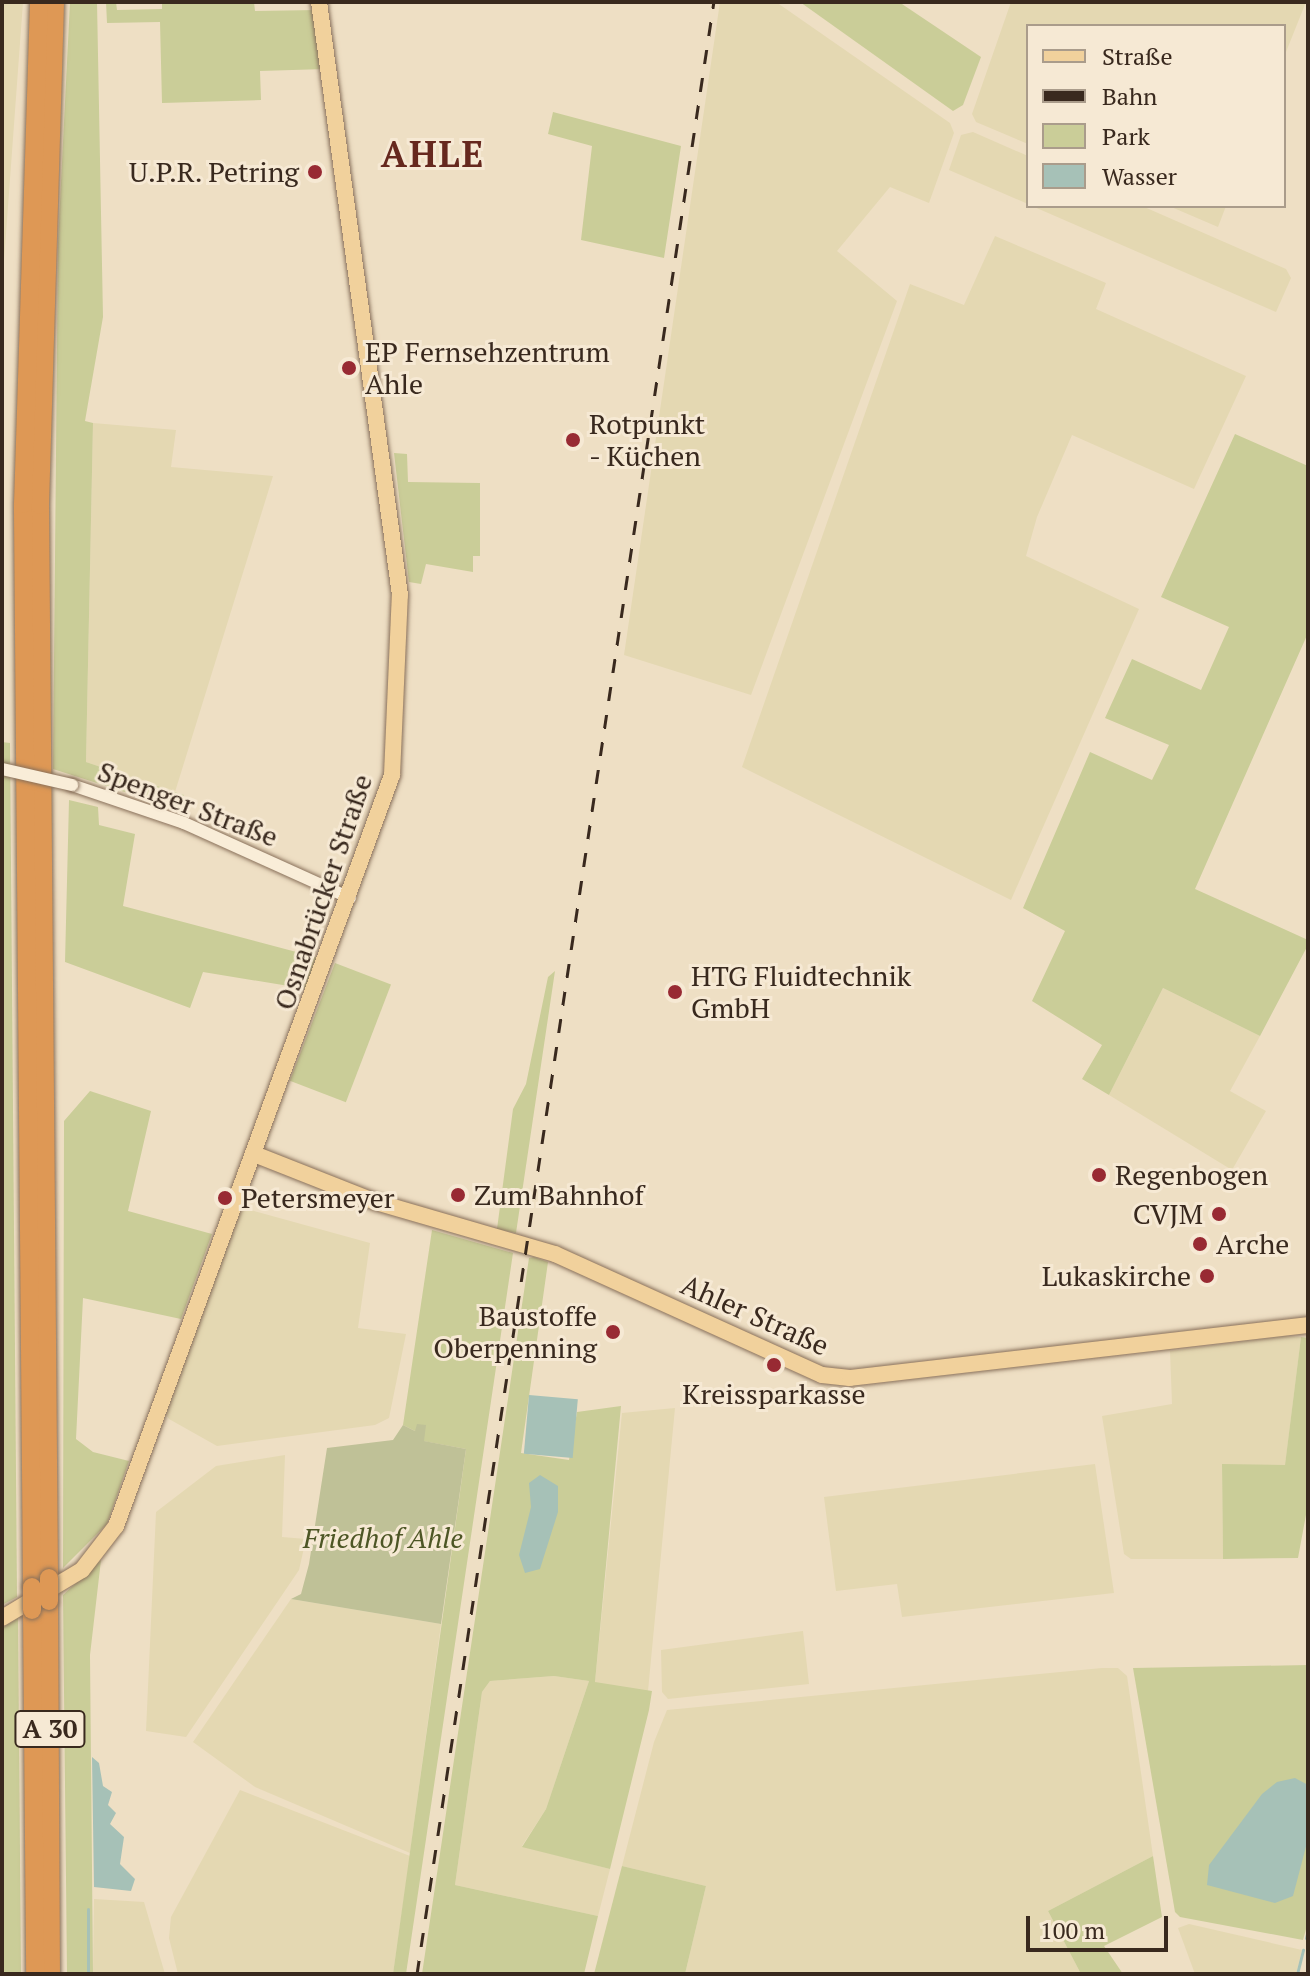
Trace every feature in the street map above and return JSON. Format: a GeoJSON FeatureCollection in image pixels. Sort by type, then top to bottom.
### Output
{"type":"FeatureCollection","features":[{"type":"Feature","properties":{"kind":"highway","name":"A 30"},"geometry":{"type":"LineString","coordinates":[[39,2],[23,504],[41,1583]]}},
{"type":"Feature","properties":{"kind":"highway","name":"A 30"},"geometry":{"type":"LineString","coordinates":[[35,1974],[41,1606],[40,505],[55,2]]}},
{"type":"Feature","properties":{"kind":"highway","name":"A 30"},"geometry":{"type":"LineString","coordinates":[[41,1606],[51,1974]]}},
{"type":"Feature","properties":{"kind":"main road","name":"Osnabrücker Straße"},"geometry":{"type":"LineString","coordinates":[[2,1618],[82,1570],[116,1526],[350,898],[392,775],[400,595],[319,2]]}},
{"type":"Feature","properties":{"kind":"main road","name":"Ahler Straße"},"geometry":{"type":"LineString","coordinates":[[254,1154],[389,1206],[555,1254],[822,1375],[850,1378],[1308,1325]]}},
{"type":"Feature","properties":{"kind":"street","name":"Spenger Straße"},"geometry":{"type":"LineString","coordinates":[[2,769],[72,785],[184,823],[350,898]]}},
{"type":"Feature","properties":{"kind":"shaded area"},"geometry":{"type":"Polygon","coordinates":[[[2,2],[23,2],[2,288],[2,2]]]}},
{"type":"Feature","properties":{"kind":"shaded area"},"geometry":{"type":"Polygon","coordinates":[[[720,2],[776,2],[950,123],[954,133],[929,203],[890,187],[837,251],[897,301],[751,695],[624,655],[720,2]]]}},
{"type":"Feature","properties":{"kind":"shaded area"},"geometry":{"type":"Polygon","coordinates":[[[1011,2],[1306,2],[1286,52],[1286,24],[1026,24],[1026,143],[976,122],[972,114],[1011,2]]]}},
{"type":"Feature","properties":{"kind":"shaded area"},"geometry":{"type":"Polygon","coordinates":[[[973,132],[1026,155],[1026,203],[949,170],[961,135],[973,132]]]}},
{"type":"Feature","properties":{"kind":"shaded area"},"geometry":{"type":"Polygon","coordinates":[[[1037,208],[1147,208],[1286,269],[1291,278],[1276,312],[1037,208]]]}},
{"type":"Feature","properties":{"kind":"shaded area"},"geometry":{"type":"Polygon","coordinates":[[[1174,208],[1225,208],[1218,227],[1174,208]]]}},
{"type":"Feature","properties":{"kind":"shaded area"},"geometry":{"type":"Polygon","coordinates":[[[995,236],[1106,283],[1096,309],[1246,376],[1194,489],[1072,435],[1037,517],[1026,556],[1139,609],[1011,900],[742,767],[910,284],[964,305],[995,236]]]}},
{"type":"Feature","properties":{"kind":"shaded area"},"geometry":{"type":"Polygon","coordinates":[[[93,423],[176,430],[171,467],[273,476],[175,792],[86,762],[93,423]]]}},
{"type":"Feature","properties":{"kind":"shaded area"},"geometry":{"type":"Polygon","coordinates":[[[1163,988],[1260,1036],[1230,1091],[1266,1111],[1232,1170],[1109,1095],[1163,988]]]}},
{"type":"Feature","properties":{"kind":"shaded area"},"geometry":{"type":"Polygon","coordinates":[[[240,1207],[370,1243],[358,1328],[406,1334],[389,1418],[375,1425],[217,1446],[169,1419],[165,1413],[240,1207]]]}},
{"type":"Feature","properties":{"kind":"shaded area"},"geometry":{"type":"Polygon","coordinates":[[[1285,1336],[1301,1337],[1285,1466],[1222,1465],[1223,1559],[1131,1559],[1124,1554],[1102,1416],[1172,1404],[1170,1351],[1285,1336]]]}},
{"type":"Feature","properties":{"kind":"shaded area"},"geometry":{"type":"Polygon","coordinates":[[[675,1408],[648,1691],[600,1686],[595,1682],[622,1413],[675,1408]]]}},
{"type":"Feature","properties":{"kind":"shaded area"},"geometry":{"type":"Polygon","coordinates":[[[285,1455],[282,1537],[306,1539],[299,1570],[186,1737],[146,1731],[156,1512],[216,1466],[285,1455]]]}},
{"type":"Feature","properties":{"kind":"shaded area"},"geometry":{"type":"Polygon","coordinates":[[[1095,1464],[1114,1593],[902,1617],[897,1584],[836,1591],[824,1497],[1095,1464]]]}},
{"type":"Feature","properties":{"kind":"shaded area"},"geometry":{"type":"Polygon","coordinates":[[[291,1599],[441,1624],[410,1853],[255,1787],[193,1742],[291,1599]]]}},
{"type":"Feature","properties":{"kind":"shaded area"},"geometry":{"type":"Polygon","coordinates":[[[803,1631],[809,1684],[668,1699],[662,1692],[661,1650],[803,1631]]]}},
{"type":"Feature","properties":{"kind":"shaded area"},"geometry":{"type":"Polygon","coordinates":[[[1118,1668],[1127,1676],[1153,1856],[1048,1911],[1081,1974],[685,1974],[706,1886],[622,1866],[654,1742],[667,1710],[1118,1668]]]}},
{"type":"Feature","properties":{"kind":"shaded area"},"geometry":{"type":"Polygon","coordinates":[[[554,1676],[589,1681],[546,1809],[522,1846],[610,1869],[598,1916],[455,1885],[482,1692],[490,1681],[554,1676]]]}},
{"type":"Feature","properties":{"kind":"shaded area"},"geometry":{"type":"Polygon","coordinates":[[[240,1790],[410,1856],[393,1974],[178,1974],[169,1938],[171,1917],[240,1790]]]}},
{"type":"Feature","properties":{"kind":"shaded area"},"geometry":{"type":"Polygon","coordinates":[[[94,1899],[144,1902],[165,1974],[93,1974],[94,1899]]]}},
{"type":"Feature","properties":{"kind":"shaded area"},"geometry":{"type":"Polygon","coordinates":[[[1189,1924],[1302,1950],[1296,1974],[1195,1974],[1178,1928],[1189,1924]]]}},
{"type":"Feature","properties":{"kind":"green space"},"geometry":{"type":"Polygon","coordinates":[[[70,2],[97,2],[103,317],[85,421],[93,423],[86,762],[184,795],[178,809],[53,769],[58,243],[70,2]]]}},
{"type":"Feature","properties":{"kind":"green space"},"geometry":{"type":"Polygon","coordinates":[[[106,2],[116,2],[117,10],[162,9],[162,2],[254,2],[255,11],[317,10],[325,69],[260,71],[261,100],[162,103],[160,22],[107,23],[106,2]]]}},
{"type":"Feature","properties":{"kind":"green space"},"geometry":{"type":"Polygon","coordinates":[[[800,2],[899,2],[981,57],[963,105],[953,111],[800,2]]]}},
{"type":"Feature","properties":{"kind":"green space"},"geometry":{"type":"Polygon","coordinates":[[[553,112],[681,146],[664,258],[581,240],[592,146],[548,134],[553,112]]]}},
{"type":"Feature","properties":{"kind":"green space"},"geometry":{"type":"Polygon","coordinates":[[[1235,434],[1308,466],[1308,633],[1195,889],[1308,940],[1308,945],[1260,1036],[1163,988],[1109,1095],[1082,1079],[1102,1045],[1032,1001],[1065,931],[1023,908],[1090,752],[1152,780],[1169,745],[1105,718],[1132,659],[1201,690],[1229,627],[1161,597],[1235,434]]]}},
{"type":"Feature","properties":{"kind":"green space"},"geometry":{"type":"Polygon","coordinates":[[[394,453],[407,454],[408,482],[480,483],[480,556],[473,556],[473,572],[426,564],[421,584],[409,582],[394,453]]]}},
{"type":"Feature","properties":{"kind":"green space"},"geometry":{"type":"Polygon","coordinates":[[[2,742],[10,743],[17,1597],[2,1605],[2,742]]]}},
{"type":"Feature","properties":{"kind":"green space"},"geometry":{"type":"Polygon","coordinates":[[[69,800],[98,807],[99,825],[135,834],[123,906],[319,958],[307,989],[203,972],[190,1008],[65,962],[69,800]]]}},
{"type":"Feature","properties":{"kind":"green space"},"geometry":{"type":"Polygon","coordinates":[[[335,963],[391,985],[346,1102],[290,1081],[335,963]]]}},
{"type":"Feature","properties":{"kind":"green space"},"geometry":{"type":"Polygon","coordinates":[[[555,971],[516,1233],[497,1229],[513,1109],[526,1084],[548,977],[555,971]]]}},
{"type":"Feature","properties":{"kind":"green space"},"geometry":{"type":"Polygon","coordinates":[[[90,1091],[151,1111],[128,1211],[212,1234],[181,1319],[83,1298],[76,1439],[93,1452],[129,1461],[107,1524],[63,1568],[64,1121],[90,1091]]]}},
{"type":"Feature","properties":{"kind":"green space"},"geometry":{"type":"Polygon","coordinates":[[[432,1230],[513,1253],[406,1974],[393,1974],[466,1449],[423,1441],[425,1425],[415,1431],[403,1425],[432,1230]]]}},
{"type":"Feature","properties":{"kind":"green space"},"geometry":{"type":"Polygon","coordinates":[[[529,1258],[548,1262],[521,1453],[569,1460],[577,1412],[621,1406],[595,1682],[652,1691],[610,1869],[522,1847],[546,1809],[589,1681],[554,1676],[490,1681],[482,1692],[455,1885],[598,1916],[584,1974],[422,1974],[529,1258]]]}},
{"type":"Feature","properties":{"kind":"green space"},"geometry":{"type":"Polygon","coordinates":[[[1301,1337],[1308,1338],[1308,1504],[1298,1558],[1223,1559],[1222,1464],[1285,1465],[1301,1337]]]}},
{"type":"Feature","properties":{"kind":"green space","name":"Friedhof Ahle"},"geometry":{"type":"Polygon","coordinates":[[[417,1424],[426,1425],[424,1441],[466,1449],[441,1624],[291,1599],[301,1594],[309,1564],[327,1448],[393,1440],[403,1425],[415,1431],[417,1424]]]}},
{"type":"Feature","properties":{"kind":"green space"},"geometry":{"type":"Polygon","coordinates":[[[101,1560],[90,1655],[93,1974],[67,1974],[63,1595],[101,1560]]]}},
{"type":"Feature","properties":{"kind":"green space"},"geometry":{"type":"Polygon","coordinates":[[[18,1618],[21,1974],[2,1974],[2,1628],[18,1618]]]}},
{"type":"Feature","properties":{"kind":"green space"},"geometry":{"type":"Polygon","coordinates":[[[1308,1665],[1308,1922],[1303,1940],[1180,1917],[1175,1912],[1133,1668],[1308,1665]]]}},
{"type":"Feature","properties":{"kind":"green space"},"geometry":{"type":"Polygon","coordinates":[[[1153,1856],[1162,1917],[1104,1946],[1123,1974],[1081,1974],[1048,1911],[1153,1856]]]}},
{"type":"Feature","properties":{"kind":"green space"},"geometry":{"type":"Polygon","coordinates":[[[622,1866],[706,1886],[685,1974],[594,1974],[622,1866]]]}},
{"type":"Feature","properties":{"kind":"water"},"geometry":{"type":"Polygon","coordinates":[[[529,1395],[578,1399],[573,1458],[524,1454],[529,1395]]]}},
{"type":"Feature","properties":{"kind":"water"},"geometry":{"type":"Polygon","coordinates":[[[540,1475],[558,1486],[558,1512],[540,1569],[525,1573],[519,1555],[531,1507],[529,1483],[540,1475]]]}},
{"type":"Feature","properties":{"kind":"water"},"geometry":{"type":"Polygon","coordinates":[[[92,1757],[99,1763],[103,1786],[112,1792],[108,1805],[116,1813],[110,1824],[124,1837],[120,1864],[135,1879],[131,1891],[94,1887],[92,1757]]]}},
{"type":"Feature","properties":{"kind":"water"},"geometry":{"type":"Polygon","coordinates":[[[1295,1778],[1308,1785],[1308,1839],[1293,1896],[1275,1903],[1207,1885],[1209,1865],[1262,1794],[1277,1782],[1295,1778]]]}},
{"type":"Feature","properties":{"kind":"waterway"},"geometry":{"type":"LineString","coordinates":[[88,1909],[88,1974]]}},
{"type":"Feature","properties":{"kind":"waterway"},"geometry":{"type":"LineString","coordinates":[[1306,1938],[1308,1929]]}},
{"type":"Feature","properties":{"kind":"waterway"},"geometry":{"type":"LineString","coordinates":[[1297,1974],[1303,1950]]}},
{"type":"Feature","properties":{"kind":"railway"},"geometry":{"type":"LineString","coordinates":[[417,1974],[714,2]]}},
{"type":"Feature","properties":{"kind":"place","name":"U.P.R. Petring"},"geometry":{"type":"Point","coordinates":[315,172]}},
{"type":"Feature","properties":{"kind":"place","name":"EP Fernsehzentrum Ahle"},"geometry":{"type":"Point","coordinates":[349,368]}},
{"type":"Feature","properties":{"kind":"place","name":"Rotpunkt - Küchen"},"geometry":{"type":"Point","coordinates":[573,440]}},
{"type":"Feature","properties":{"kind":"place","name":"HTG Fluidtechnik GmbH"},"geometry":{"type":"Point","coordinates":[675,992]}},
{"type":"Feature","properties":{"kind":"place","name":"Regenbogen"},"geometry":{"type":"Point","coordinates":[1099,1175]}},
{"type":"Feature","properties":{"kind":"place","name":"Zum Bahnhof"},"geometry":{"type":"Point","coordinates":[458,1195]}},
{"type":"Feature","properties":{"kind":"place","name":"Petersmeyer"},"geometry":{"type":"Point","coordinates":[225,1198]}},
{"type":"Feature","properties":{"kind":"place","name":"CVJM"},"geometry":{"type":"Point","coordinates":[1219,1214]}},
{"type":"Feature","properties":{"kind":"place","name":"Arche"},"geometry":{"type":"Point","coordinates":[1200,1244]}},
{"type":"Feature","properties":{"kind":"place","name":"Lukaskirche"},"geometry":{"type":"Point","coordinates":[1207,1276]}},
{"type":"Feature","properties":{"kind":"place","name":"Baustoffe Oberpenning"},"geometry":{"type":"Point","coordinates":[613,1332]}},
{"type":"Feature","properties":{"kind":"place","name":"Kreissparkasse"},"geometry":{"type":"Point","coordinates":[774,1365]}},
{"type":"Feature","properties":{"kind":"district","name":"AHLE"},"geometry":{"type":"Point","coordinates":[433,154]}}]}
